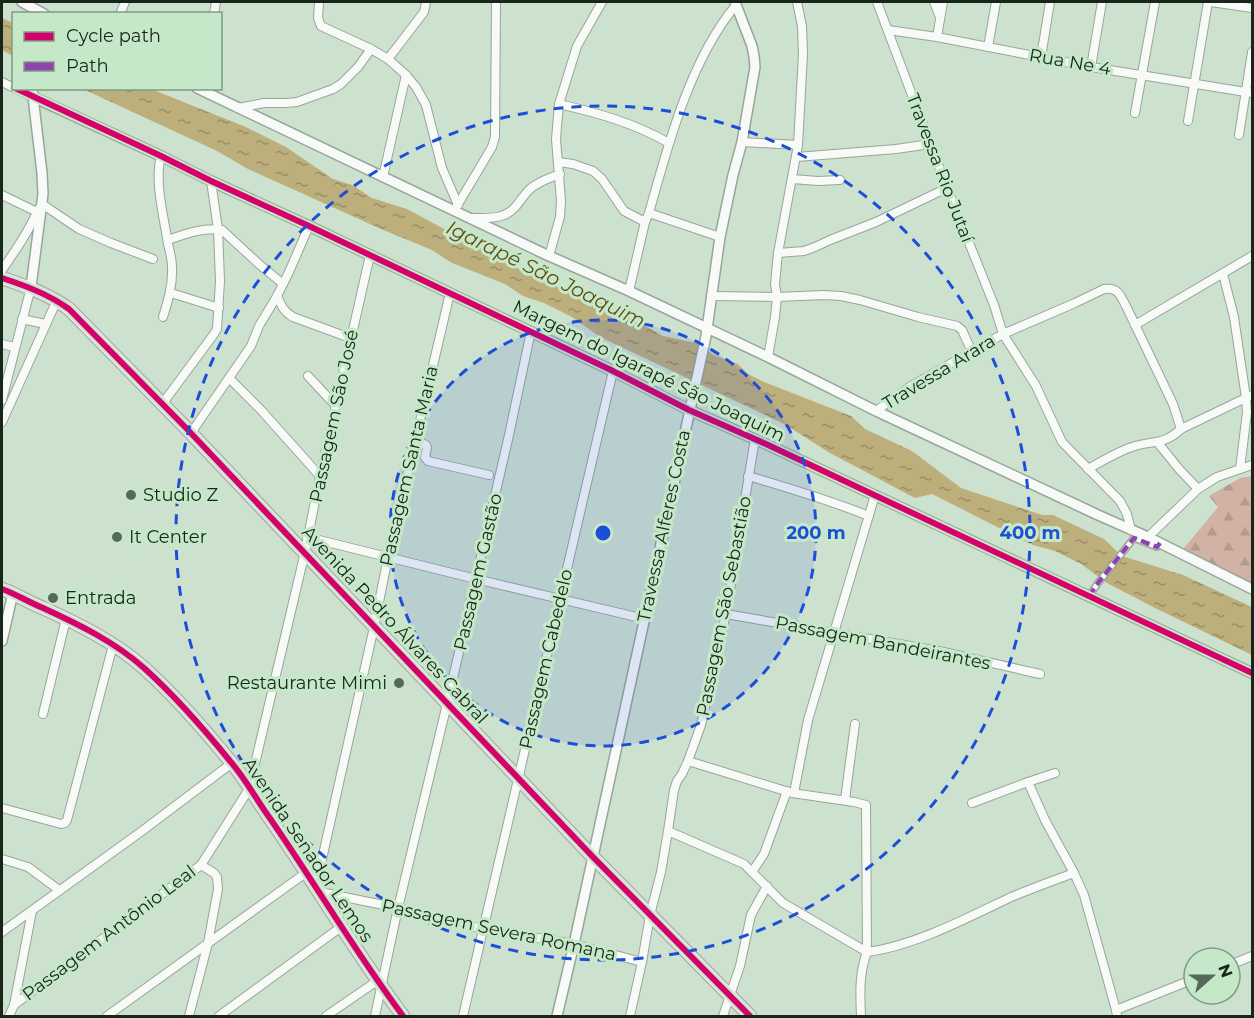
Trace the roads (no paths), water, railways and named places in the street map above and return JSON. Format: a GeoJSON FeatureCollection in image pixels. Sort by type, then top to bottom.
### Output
{"type":"FeatureCollection","features":[{"type":"Feature","properties":{"kind":"main road","name":"Avenida Pedro Álvares Cabral"},"geometry":{"type":"LineString","coordinates":[[2,278],[31,287],[69,309],[163,403],[592,856],[750,1017]]}},
{"type":"Feature","properties":{"kind":"main road","name":"Avenida Senador Lemos"},"geometry":{"type":"LineString","coordinates":[[8,591],[113,645],[143,667],[186,711],[232,763],[403,1017]]}},
{"type":"Feature","properties":{"kind":"street"},"geometry":{"type":"LineString","coordinates":[[319,2],[318,21],[321,26],[388,59],[416,87],[426,105],[442,168],[456,208]]}},
{"type":"Feature","properties":{"kind":"street"},"geometry":{"type":"LineString","coordinates":[[388,59],[424,12],[426,2]]}},
{"type":"Feature","properties":{"kind":"street"},"geometry":{"type":"LineString","coordinates":[[456,208],[492,147],[495,137],[496,2]]}},
{"type":"Feature","properties":{"kind":"street"},"geometry":{"type":"LineString","coordinates":[[549,256],[560,217],[560,174],[556,139],[559,104],[577,46],[602,2]]}},
{"type":"Feature","properties":{"kind":"street"},"geometry":{"type":"LineString","coordinates":[[768,357],[776,318],[775,284],[778,253],[798,145],[803,54],[802,26],[797,2]]}},
{"type":"Feature","properties":{"kind":"street","name":"Travessa Rio Jutaí"},"geometry":{"type":"LineString","coordinates":[[877,2],[994,305],[1003,334],[1036,386],[1062,442],[1125,508],[1131,530]]}},
{"type":"Feature","properties":{"kind":"street"},"geometry":{"type":"LineString","coordinates":[[934,2],[940,16]]}},
{"type":"Feature","properties":{"kind":"street"},"geometry":{"type":"LineString","coordinates":[[937,36],[942,2]]}},
{"type":"Feature","properties":{"kind":"street"},"geometry":{"type":"LineString","coordinates":[[988,47],[996,2]]}},
{"type":"Feature","properties":{"kind":"street"},"geometry":{"type":"LineString","coordinates":[[1041,57],[1050,2]]}},
{"type":"Feature","properties":{"kind":"street"},"geometry":{"type":"LineString","coordinates":[[1091,67],[1102,2]]}},
{"type":"Feature","properties":{"kind":"street"},"geometry":{"type":"LineString","coordinates":[[1135,113],[1155,2]]}},
{"type":"Feature","properties":{"kind":"street"},"geometry":{"type":"LineString","coordinates":[[1188,121],[1210,2],[1252,8]]}},
{"type":"Feature","properties":{"kind":"street"},"geometry":{"type":"LineString","coordinates":[[629,291],[645,222],[669,143],[699,65],[735,3]]}},
{"type":"Feature","properties":{"kind":"street","name":"Travessa Alferes Costa"},"geometry":{"type":"LineString","coordinates":[[557,1017],[706,332],[720,237],[742,142],[752,86],[754,56],[752,46],[735,3]]}},
{"type":"Feature","properties":{"kind":"street"},"geometry":{"type":"LineString","coordinates":[[23,6],[39,12]]}},
{"type":"Feature","properties":{"kind":"street","name":"Rua Ne 4"},"geometry":{"type":"LineString","coordinates":[[888,30],[937,36],[1091,67],[1249,93]]}},
{"type":"Feature","properties":{"kind":"street"},"geometry":{"type":"LineString","coordinates":[[237,109],[264,103],[297,102],[333,89],[358,67],[371,49]]}},
{"type":"Feature","properties":{"kind":"street"},"geometry":{"type":"LineString","coordinates":[[1239,135],[1249,93],[1252,52]]}},
{"type":"Feature","properties":{"kind":"street"},"geometry":{"type":"LineString","coordinates":[[382,177],[406,75]]}},
{"type":"Feature","properties":{"kind":"street"},"geometry":{"type":"LineString","coordinates":[[202,90],[237,109],[382,177],[456,208],[471,219],[549,256],[629,291],[706,332],[768,357],[876,411],[1148,537],[1252,588]]}},
{"type":"Feature","properties":{"kind":"street"},"geometry":{"type":"LineString","coordinates":[[2,400],[31,287],[39,208],[42,173],[32,93]]}},
{"type":"Feature","properties":{"kind":"street","name":"Margem do Igarapé São Joaquim"},"geometry":{"type":"LineString","coordinates":[[32,93],[211,181],[1252,673]]}},
{"type":"Feature","properties":{"kind":"street"},"geometry":{"type":"LineString","coordinates":[[559,104],[604,115],[669,143]]}},
{"type":"Feature","properties":{"kind":"street"},"geometry":{"type":"LineString","coordinates":[[742,142],[798,145]]}},
{"type":"Feature","properties":{"kind":"street"},"geometry":{"type":"LineString","coordinates":[[797,157],[930,144]]}},
{"type":"Feature","properties":{"kind":"street"},"geometry":{"type":"LineString","coordinates":[[161,156],[159,178],[173,270],[171,293],[163,317]]}},
{"type":"Feature","properties":{"kind":"street"},"geometry":{"type":"LineString","coordinates":[[558,162],[593,171],[602,179],[624,211],[645,222]]}},
{"type":"Feature","properties":{"kind":"street"},"geometry":{"type":"LineString","coordinates":[[471,219],[506,215],[530,189],[560,174]]}},
{"type":"Feature","properties":{"kind":"street"},"geometry":{"type":"LineString","coordinates":[[792,179],[840,180]]}},
{"type":"Feature","properties":{"kind":"street"},"geometry":{"type":"LineString","coordinates":[[163,403],[214,334],[218,323],[220,281],[218,229],[211,181]]}},
{"type":"Feature","properties":{"kind":"street"},"geometry":{"type":"LineString","coordinates":[[778,253],[804,251],[815,247],[876,222],[947,188]]}},
{"type":"Feature","properties":{"kind":"street"},"geometry":{"type":"LineString","coordinates":[[2,195],[39,208],[79,229],[153,260]]}},
{"type":"Feature","properties":{"kind":"street"},"geometry":{"type":"LineString","coordinates":[[2,270],[30,227],[39,208]]}},
{"type":"Feature","properties":{"kind":"street"},"geometry":{"type":"LineString","coordinates":[[649,213],[720,237]]}},
{"type":"Feature","properties":{"kind":"street"},"geometry":{"type":"LineString","coordinates":[[191,433],[245,356],[283,284],[309,226]]}},
{"type":"Feature","properties":{"kind":"street"},"geometry":{"type":"LineString","coordinates":[[168,240],[201,230],[218,229],[227,234],[260,266],[283,284]]}},
{"type":"Feature","properties":{"kind":"street","name":"Passagem São José"},"geometry":{"type":"LineString","coordinates":[[249,789],[305,552],[370,255]]}},
{"type":"Feature","properties":{"kind":"street"},"geometry":{"type":"LineString","coordinates":[[1181,429],[1173,404],[1135,325],[1252,256]]}},
{"type":"Feature","properties":{"kind":"street"},"geometry":{"type":"LineString","coordinates":[[1224,274],[1249,397],[1240,469]]}},
{"type":"Feature","properties":{"kind":"street","name":"Travessa Arara"},"geometry":{"type":"LineString","coordinates":[[876,411],[938,369],[1003,334],[1104,289],[1114,288],[1118,292],[1135,325]]}},
{"type":"Feature","properties":{"kind":"street"},"geometry":{"type":"LineString","coordinates":[[171,293],[219,308]]}},
{"type":"Feature","properties":{"kind":"street","name":"Passagem Santa Maria"},"geometry":{"type":"LineString","coordinates":[[318,889],[388,557],[450,293]]}},
{"type":"Feature","properties":{"kind":"street"},"geometry":{"type":"LineString","coordinates":[[711,296],[824,295],[860,300],[918,317],[953,324],[960,328],[972,352]]}},
{"type":"Feature","properties":{"kind":"street"},"geometry":{"type":"LineString","coordinates":[[277,296],[287,314],[350,338]]}},
{"type":"Feature","properties":{"kind":"street"},"geometry":{"type":"LineString","coordinates":[[2,422],[57,300]]}},
{"type":"Feature","properties":{"kind":"street"},"geometry":{"type":"LineString","coordinates":[[22,319],[45,324]]}},
{"type":"Feature","properties":{"kind":"street","name":"Passagem Gastão"},"geometry":{"type":"LineString","coordinates":[[375,1017],[379,984],[447,704],[531,331]]}},
{"type":"Feature","properties":{"kind":"street"},"geometry":{"type":"LineString","coordinates":[[2,344],[14,348]]}},
{"type":"Feature","properties":{"kind":"street","name":"Passagem Cabedelo"},"geometry":{"type":"LineString","coordinates":[[463,1017],[613,370]]}},
{"type":"Feature","properties":{"kind":"street"},"geometry":{"type":"LineString","coordinates":[[308,376],[336,406]]}},
{"type":"Feature","properties":{"kind":"street"},"geometry":{"type":"LineString","coordinates":[[229,378],[320,476]]}},
{"type":"Feature","properties":{"kind":"street"},"geometry":{"type":"LineString","coordinates":[[1088,469],[1128,448],[1158,443],[1175,435],[1181,429],[1249,397]]}},
{"type":"Feature","properties":{"kind":"street","name":"Passagem São Sebastião"},"geometry":{"type":"LineString","coordinates":[[630,1017],[669,831],[674,790],[702,725],[726,614],[755,439]]}},
{"type":"Feature","properties":{"kind":"street"},"geometry":{"type":"LineString","coordinates":[[415,440],[426,445],[425,457],[428,461],[489,476]]}},
{"type":"Feature","properties":{"kind":"street"},"geometry":{"type":"LineString","coordinates":[[1158,443],[1198,489]]}},
{"type":"Feature","properties":{"kind":"street"},"geometry":{"type":"LineString","coordinates":[[1148,537],[1198,489],[1217,477],[1252,465]]}},
{"type":"Feature","properties":{"kind":"street"},"geometry":{"type":"LineString","coordinates":[[748,476],[869,516]]}},
{"type":"Feature","properties":{"kind":"street"},"geometry":{"type":"LineString","coordinates":[[752,872],[764,854],[790,792],[808,720],[875,495]]}},
{"type":"Feature","properties":{"kind":"street"},"geometry":{"type":"LineString","coordinates":[[308,537],[645,619]]}},
{"type":"Feature","properties":{"kind":"street"},"geometry":{"type":"LineString","coordinates":[[1089,596],[1134,538],[1157,547],[1160,543]]}},
{"type":"Feature","properties":{"kind":"street"},"geometry":{"type":"LineString","coordinates":[[2,641],[8,591]]}},
{"type":"Feature","properties":{"kind":"street","name":"Passagem Bandeirantes"},"geometry":{"type":"LineString","coordinates":[[726,614],[939,651],[1040,674]]}},
{"type":"Feature","properties":{"kind":"street"},"geometry":{"type":"LineString","coordinates":[[43,714],[66,619]]}},
{"type":"Feature","properties":{"kind":"street"},"geometry":{"type":"LineString","coordinates":[[2,808],[52,822],[65,823],[113,645]]}},
{"type":"Feature","properties":{"kind":"street"},"geometry":{"type":"LineString","coordinates":[[845,800],[855,724]]}},
{"type":"Feature","properties":{"kind":"street"},"geometry":{"type":"LineString","coordinates":[[688,761],[790,792],[866,805],[867,952],[863,962],[861,1017]]}},
{"type":"Feature","properties":{"kind":"street"},"geometry":{"type":"LineString","coordinates":[[2,932],[232,763]]}},
{"type":"Feature","properties":{"kind":"street"},"geometry":{"type":"LineString","coordinates":[[972,803],[1055,773]]}},
{"type":"Feature","properties":{"kind":"street"},"geometry":{"type":"LineString","coordinates":[[1028,782],[1083,895],[1116,1013],[1182,985]]}},
{"type":"Feature","properties":{"kind":"street","name":"Passagem Antônio Leal"},"geometry":{"type":"LineString","coordinates":[[9,1017],[14,1005],[201,865],[249,789]]}},
{"type":"Feature","properties":{"kind":"street"},"geometry":{"type":"LineString","coordinates":[[669,831],[744,864],[783,903],[867,952],[915,939],[1074,873]]}},
{"type":"Feature","properties":{"kind":"street"},"geometry":{"type":"LineString","coordinates":[[2,859],[28,867],[59,890]]}},
{"type":"Feature","properties":{"kind":"street"},"geometry":{"type":"LineString","coordinates":[[189,1017],[217,901],[218,881],[214,873],[201,865]]}},
{"type":"Feature","properties":{"kind":"street"},"geometry":{"type":"LineString","coordinates":[[107,1017],[307,872]]}},
{"type":"Feature","properties":{"kind":"street"},"geometry":{"type":"LineString","coordinates":[[723,1017],[740,966],[751,915],[767,886]]}},
{"type":"Feature","properties":{"kind":"street","name":"Passagem Severa Romana"},"geometry":{"type":"LineString","coordinates":[[318,889],[483,929],[574,944],[642,962]]}},
{"type":"Feature","properties":{"kind":"street"},"geometry":{"type":"LineString","coordinates":[[14,1005],[32,910]]}},
{"type":"Feature","properties":{"kind":"street"},"geometry":{"type":"LineString","coordinates":[[219,1017],[341,927]]}},
{"type":"Feature","properties":{"kind":"street"},"geometry":{"type":"LineString","coordinates":[[326,1017],[379,984]]}},
{"type":"Feature","properties":{"kind":"water"},"geometry":{"type":"Polygon","coordinates":[[[2,18],[12,23],[12,55],[2,50],[2,18]]]}},
{"type":"Feature","properties":{"kind":"water"},"geometry":{"type":"Polygon","coordinates":[[[85,90],[154,90],[246,127],[286,147],[333,179],[352,185],[372,198],[407,209],[470,243],[491,250],[534,277],[590,298],[663,336],[696,343],[714,355],[738,364],[748,374],[764,382],[851,416],[865,429],[912,451],[961,488],[1042,515],[1053,515],[1104,539],[1122,556],[1183,575],[1252,607],[1252,655],[1107,583],[1081,564],[1055,551],[1033,545],[932,494],[915,498],[830,453],[784,424],[600,337],[572,317],[544,303],[523,296],[505,284],[452,263],[432,250],[248,169],[217,151],[85,90]]]}},
{"type":"Feature","properties":{"kind":"place","name":"Studio Z"},"geometry":{"type":"Point","coordinates":[131,495]}},
{"type":"Feature","properties":{"kind":"place","name":"It Center"},"geometry":{"type":"Point","coordinates":[117,537]}},
{"type":"Feature","properties":{"kind":"place","name":"Entrada"},"geometry":{"type":"Point","coordinates":[53,598]}},
{"type":"Feature","properties":{"kind":"place","name":"Restaurante Mimi"},"geometry":{"type":"Point","coordinates":[399,683]}},
{"type":"Feature","properties":{"kind":"water label","name":"Igarapé São Joaquim"},"geometry":{"type":"Point","coordinates":[546,274]}}]}
